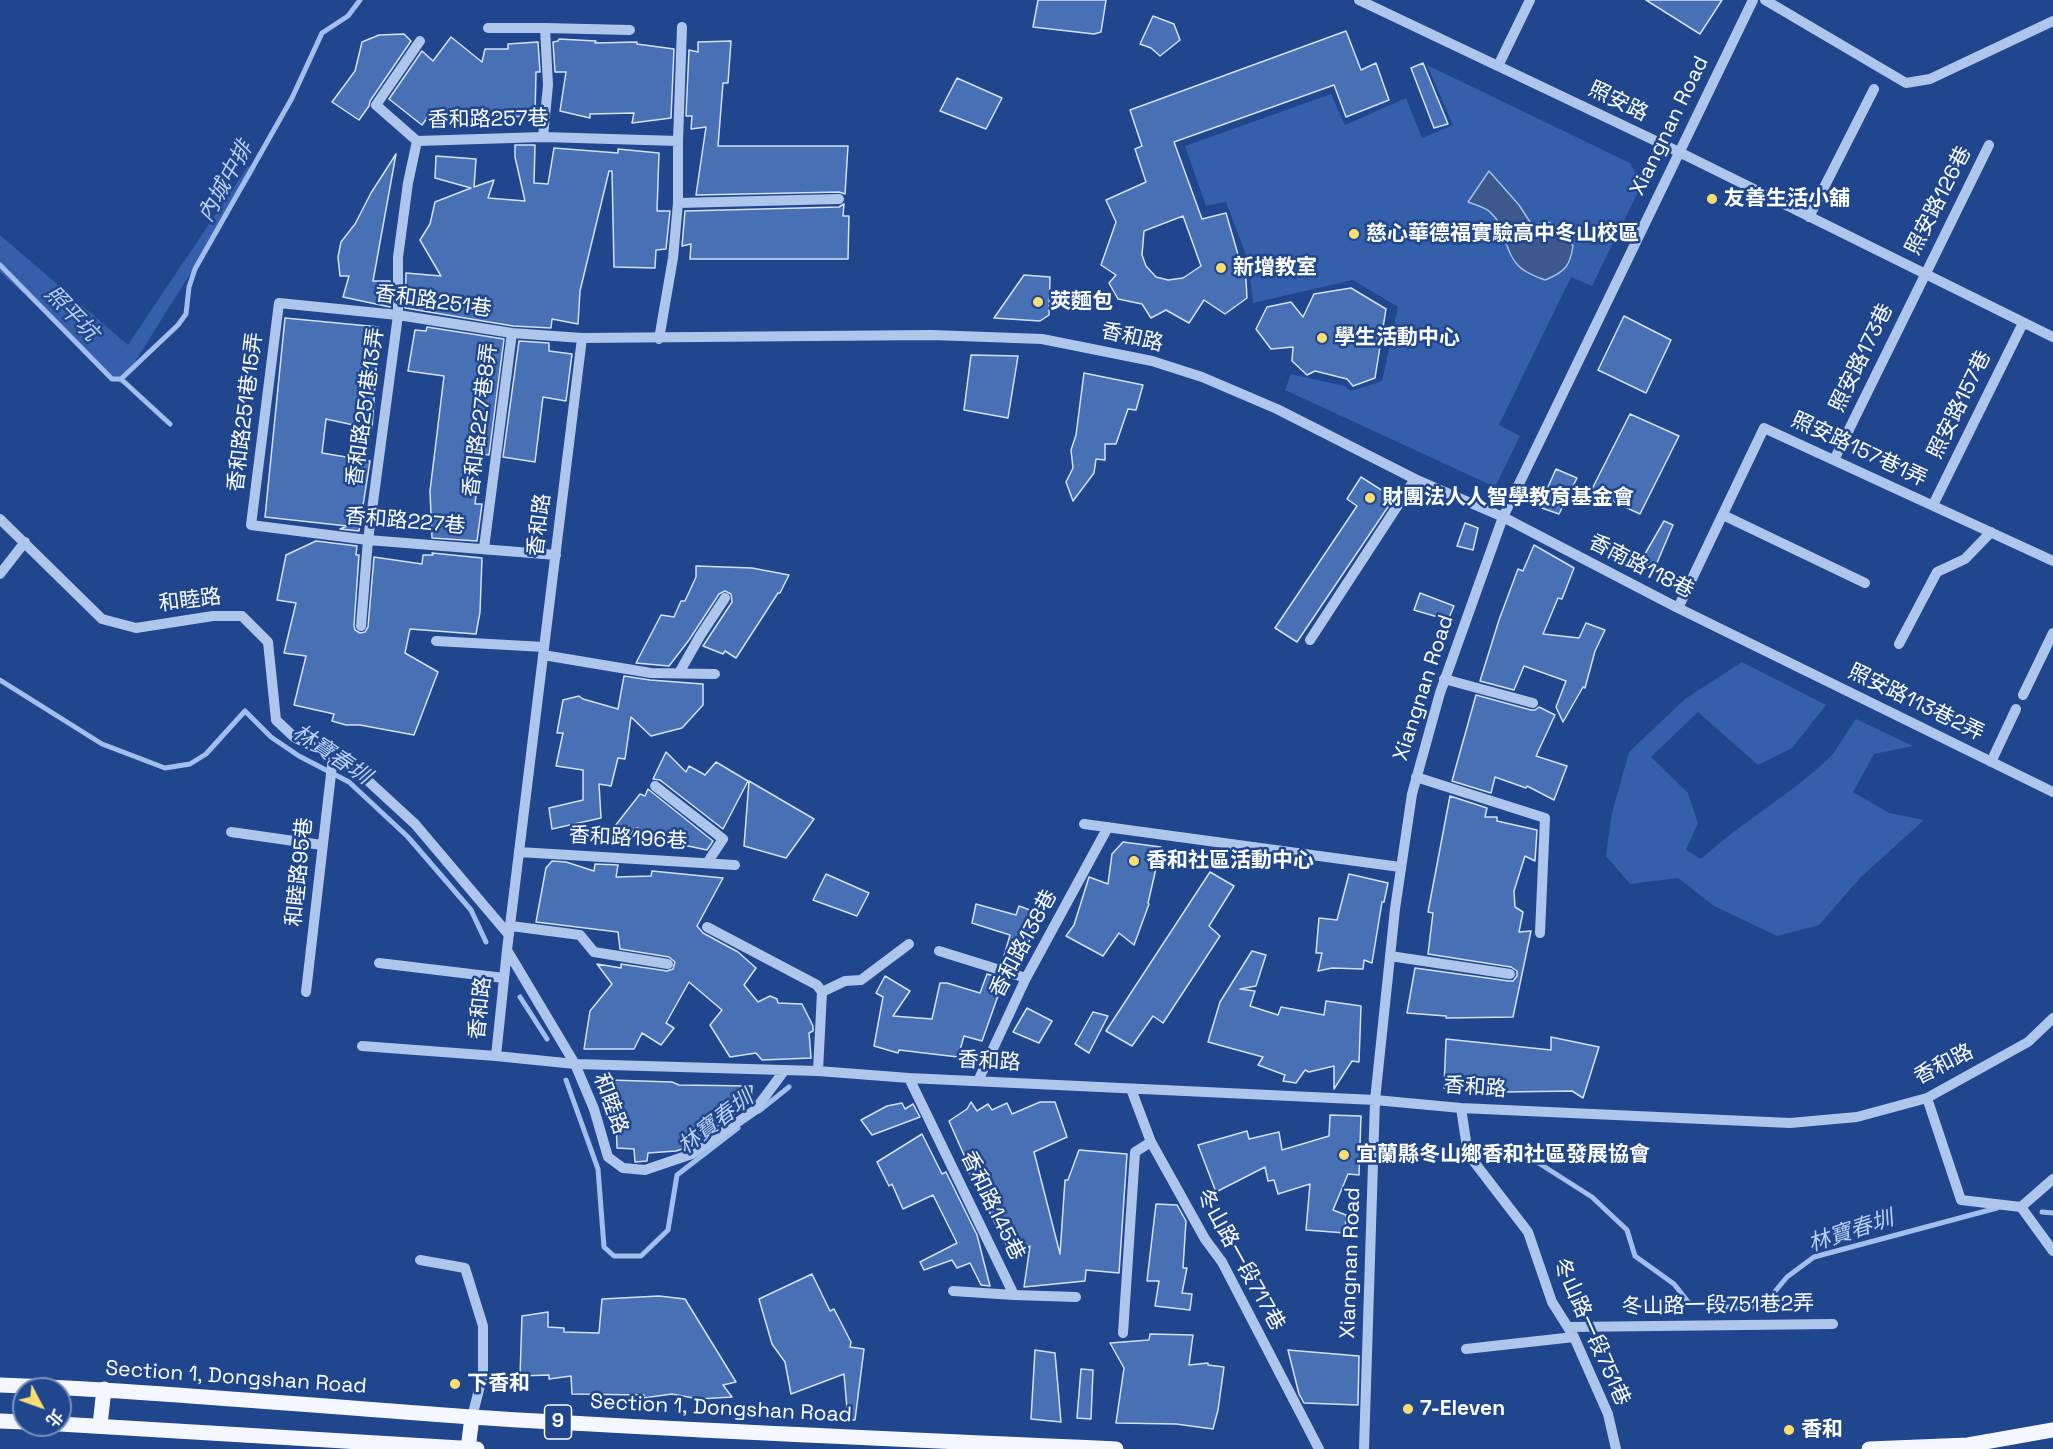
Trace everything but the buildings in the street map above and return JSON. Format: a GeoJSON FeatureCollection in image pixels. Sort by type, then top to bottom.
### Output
{"type":"FeatureCollection","features":[{"type":"Feature","properties":{"kind":"main road","name":"Section 1, Dongshan Road"},"geometry":{"type":"LineString","coordinates":[[0,1385],[104,1389],[472,1417],[776,1434],[1116,1449]]}},
{"type":"Feature","properties":{"kind":"main road"},"geometry":{"type":"LineString","coordinates":[[100,1425],[104,1389]]}},
{"type":"Feature","properties":{"kind":"main road"},"geometry":{"type":"LineString","coordinates":[[468,1449],[472,1417]]}},
{"type":"Feature","properties":{"kind":"main road"},"geometry":{"type":"LineString","coordinates":[[72,1424],[477,1449]]}},
{"type":"Feature","properties":{"kind":"main road"},"geometry":{"type":"LineString","coordinates":[[1869,1449],[1968,1445],[2053,1431]]}},
{"type":"Feature","properties":{"kind":"street","name":"照安路"},"geometry":{"type":"LineString","coordinates":[[1359,0],[1679,152],[2053,337]]}},
{"type":"Feature","properties":{"kind":"street"},"geometry":{"type":"LineString","coordinates":[[1498,66],[1530,0]]}},
{"type":"Feature","properties":{"kind":"street","name":"Xiangnan Road"},"geometry":{"type":"LineString","coordinates":[[1364,1449],[1375,1100],[1400,867],[1416,777],[1444,680],[1503,517],[1753,0]]}},
{"type":"Feature","properties":{"kind":"street"},"geometry":{"type":"LineString","coordinates":[[1766,0],[1906,83],[1930,79],[2053,21]]}},
{"type":"Feature","properties":{"kind":"street"},"geometry":{"type":"LineString","coordinates":[[659,339],[673,258],[678,203],[682,27]]}},
{"type":"Feature","properties":{"kind":"street"},"geometry":{"type":"LineString","coordinates":[[488,28],[630,30]]}},
{"type":"Feature","properties":{"kind":"street"},"geometry":{"type":"LineString","coordinates":[[543,137],[548,85],[545,28]]}},
{"type":"Feature","properties":{"kind":"street"},"geometry":{"type":"LineString","coordinates":[[417,141],[376,105],[420,41]]}},
{"type":"Feature","properties":{"kind":"street"},"geometry":{"type":"LineString","coordinates":[[1809,217],[1874,89]]}},
{"type":"Feature","properties":{"kind":"street","name":"香和路257巷"},"geometry":{"type":"LineString","coordinates":[[398,315],[398,257],[408,183],[417,141],[543,137],[678,141]]}},
{"type":"Feature","properties":{"kind":"street","name":"照安路126巷"},"geometry":{"type":"LineString","coordinates":[[1925,274],[1989,145]]}},
{"type":"Feature","properties":{"kind":"street"},"geometry":{"type":"LineString","coordinates":[[678,203],[839,199]]}},
{"type":"Feature","properties":{"kind":"street","name":"照安路173巷"},"geometry":{"type":"LineString","coordinates":[[1834,460],[1925,274]]}},
{"type":"Feature","properties":{"kind":"street","name":"香和路251巷"},"geometry":{"type":"LineString","coordinates":[[279,303],[398,315],[512,333],[582,338]]}},
{"type":"Feature","properties":{"kind":"street","name":"香和路251巷15弄"},"geometry":{"type":"LineString","coordinates":[[251,525],[279,303]]}},
{"type":"Feature","properties":{"kind":"street","name":"香和路251巷13弄"},"geometry":{"type":"LineString","coordinates":[[361,626],[368,540],[398,315]]}},
{"type":"Feature","properties":{"kind":"street","name":"照安路157巷"},"geometry":{"type":"LineString","coordinates":[[1933,505],[2023,323]]}},
{"type":"Feature","properties":{"kind":"street","name":"香和路227巷8弄"},"geometry":{"type":"LineString","coordinates":[[484,548],[512,333]]}},
{"type":"Feature","properties":{"kind":"street","name":"香和路"},"geometry":{"type":"LineString","coordinates":[[1503,517],[1202,377],[1152,361],[1042,339],[932,334],[659,339],[582,338],[496,1056],[572,1064],[818,1071],[909,1078],[1375,1100],[1461,1108],[1790,1123],[1857,1117],[1927,1098],[2028,1042],[2053,1018]]}},
{"type":"Feature","properties":{"kind":"street","name":"照安路157巷1弄"},"geometry":{"type":"LineString","coordinates":[[1678,608],[1764,428],[2053,561]]}},
{"type":"Feature","properties":{"kind":"street"},"geometry":{"type":"LineString","coordinates":[[1310,640],[1415,478]]}},
{"type":"Feature","properties":{"kind":"street"},"geometry":{"type":"LineString","coordinates":[[1723,515],[1865,583]]}},
{"type":"Feature","properties":{"kind":"street","name":"香南路118巷"},"geometry":{"type":"LineString","coordinates":[[1503,517],[1762,650]]}},
{"type":"Feature","properties":{"kind":"street","name":"和睦路"},"geometry":{"type":"LineString","coordinates":[[0,519],[102,619],[136,628],[213,616],[242,616],[268,642],[276,720],[294,737],[333,760],[353,767],[415,824],[510,930]]}},
{"type":"Feature","properties":{"kind":"street","name":"香和路227巷"},"geometry":{"type":"LineString","coordinates":[[251,525],[368,540],[556,555]]}},
{"type":"Feature","properties":{"kind":"street"},"geometry":{"type":"LineString","coordinates":[[1899,644],[1937,572],[1965,559],[1991,532]]}},
{"type":"Feature","properties":{"kind":"street"},"geometry":{"type":"LineString","coordinates":[[0,574],[25,542]]}},
{"type":"Feature","properties":{"kind":"street"},"geometry":{"type":"LineString","coordinates":[[679,672],[725,598]]}},
{"type":"Feature","properties":{"kind":"street"},"geometry":{"type":"LineString","coordinates":[[2023,694],[2053,633]]}},
{"type":"Feature","properties":{"kind":"street"},"geometry":{"type":"LineString","coordinates":[[436,641],[544,651],[651,673],[716,674]]}},
{"type":"Feature","properties":{"kind":"street","name":"照安路113巷2弄"},"geometry":{"type":"LineString","coordinates":[[1762,650],[2053,792]]}},
{"type":"Feature","properties":{"kind":"street"},"geometry":{"type":"LineString","coordinates":[[1444,680],[1533,703]]}},
{"type":"Feature","properties":{"kind":"street"},"geometry":{"type":"LineString","coordinates":[[1991,762],[2016,709]]}},
{"type":"Feature","properties":{"kind":"street","name":"和睦路95巷"},"geometry":{"type":"LineString","coordinates":[[306,992],[333,760]]}},
{"type":"Feature","properties":{"kind":"street"},"geometry":{"type":"LineString","coordinates":[[1416,777],[1545,818],[1540,933]]}},
{"type":"Feature","properties":{"kind":"street"},"geometry":{"type":"LineString","coordinates":[[655,786],[723,839],[707,863]]}},
{"type":"Feature","properties":{"kind":"street"},"geometry":{"type":"LineString","coordinates":[[1084,824],[1400,867]]}},
{"type":"Feature","properties":{"kind":"street","name":"香和路138巷"},"geometry":{"type":"LineString","coordinates":[[978,1081],[1026,978],[1108,827]]}},
{"type":"Feature","properties":{"kind":"street"},"geometry":{"type":"LineString","coordinates":[[231,832],[322,845]]}},
{"type":"Feature","properties":{"kind":"street","name":"香和路196巷"},"geometry":{"type":"LineString","coordinates":[[519,852],[735,865]]}},
{"type":"Feature","properties":{"kind":"street"},"geometry":{"type":"LineString","coordinates":[[706,927],[817,985],[822,992],[818,1071]]}},
{"type":"Feature","properties":{"kind":"street"},"geometry":{"type":"LineString","coordinates":[[510,930],[580,935],[594,952],[668,964]]}},
{"type":"Feature","properties":{"kind":"street"},"geometry":{"type":"LineString","coordinates":[[822,992],[845,981],[861,980],[909,944]]}},
{"type":"Feature","properties":{"kind":"street","name":"和睦路"},"geometry":{"type":"LineString","coordinates":[[507,950],[572,1064],[594,1109],[608,1157],[623,1168],[645,1170],[692,1154],[755,1110],[784,1071]]}},
{"type":"Feature","properties":{"kind":"street"},"geometry":{"type":"LineString","coordinates":[[939,951],[1026,978]]}},
{"type":"Feature","properties":{"kind":"street"},"geometry":{"type":"LineString","coordinates":[[1390,956],[1510,974]]}},
{"type":"Feature","properties":{"kind":"street"},"geometry":{"type":"LineString","coordinates":[[378,963],[504,978]]}},
{"type":"Feature","properties":{"kind":"street"},"geometry":{"type":"LineString","coordinates":[[362,1046],[496,1056]]}},
{"type":"Feature","properties":{"kind":"street","name":"香和路145巷"},"geometry":{"type":"LineString","coordinates":[[909,1078],[1014,1295],[1076,1297]]}},
{"type":"Feature","properties":{"kind":"street","name":"冬山路一段717巷"},"geometry":{"type":"LineString","coordinates":[[1131,1089],[1150,1142],[1205,1239],[1222,1262],[1319,1449]]}},
{"type":"Feature","properties":{"kind":"street"},"geometry":{"type":"LineString","coordinates":[[1927,1098],[1961,1200],[2022,1207],[2053,1251]]}},
{"type":"Feature","properties":{"kind":"street","name":"冬山路一段751巷"},"geometry":{"type":"LineString","coordinates":[[1461,1108],[1468,1154],[1527,1232],[1552,1302],[1571,1332],[1608,1414],[1616,1449]]}},
{"type":"Feature","properties":{"kind":"street"},"geometry":{"type":"LineString","coordinates":[[1123,1333],[1135,1152],[1150,1142]]}},
{"type":"Feature","properties":{"kind":"street"},"geometry":{"type":"LineString","coordinates":[[2022,1207],[2053,1179]]}},
{"type":"Feature","properties":{"kind":"street"},"geometry":{"type":"LineString","coordinates":[[420,1260],[465,1268],[483,1326],[483,1374],[472,1417]]}},
{"type":"Feature","properties":{"kind":"street"},"geometry":{"type":"LineString","coordinates":[[953,1292],[1014,1295]]}},
{"type":"Feature","properties":{"kind":"street","name":"冬山路一段751巷2弄"},"geometry":{"type":"LineString","coordinates":[[1466,1349],[1571,1332],[1833,1324]]}},
{"type":"Feature","properties":{"kind":"shaded area"},"geometry":{"type":"Polygon","coordinates":[[[1427,65],[1630,163],[1642,184],[1592,286],[1571,277],[1499,425],[1520,436],[1495,487],[1285,390],[1291,374],[1344,386],[1351,391],[1382,381],[1398,307],[1353,280],[1253,303],[1248,260],[1226,202],[1206,206],[1185,146],[1331,94],[1345,125],[1406,98],[1422,138],[1453,125],[1427,65]]]}},
{"type":"Feature","properties":{"kind":"shaded area"},"geometry":{"type":"Polygon","coordinates":[[[248,166],[256,169],[121,384],[0,272],[0,235],[128,345],[248,166]]]}},
{"type":"Feature","properties":{"kind":"shaded area"},"geometry":{"type":"Polygon","coordinates":[[[1489,171],[1519,205],[1532,225],[1548,222],[1564,231],[1573,246],[1568,263],[1557,274],[1545,280],[1522,269],[1512,257],[1495,218],[1485,209],[1468,202],[1489,171]]]}},
{"type":"Feature","properties":{"kind":"shaded area"},"geometry":{"type":"Polygon","coordinates":[[[1742,662],[1826,705],[1792,748],[1758,765],[1698,712],[1651,757],[1688,793],[1698,823],[1686,850],[1701,859],[1796,786],[1830,757],[1856,719],[1913,746],[1874,754],[1853,792],[1889,813],[1924,820],[1860,878],[1819,925],[1777,936],[1714,906],[1678,878],[1630,884],[1606,856],[1612,813],[1629,752],[1685,699],[1742,662]]]}},
{"type":"Feature","properties":{"kind":"waterway","name":"內城中排"},"geometry":{"type":"LineString","coordinates":[[121,379],[178,325],[186,314],[189,287],[195,269],[292,98],[322,33],[348,16],[360,0]]}},
{"type":"Feature","properties":{"kind":"waterway","name":"照平坑"},"geometry":{"type":"LineString","coordinates":[[0,265],[112,379],[121,379]]}},
{"type":"Feature","properties":{"kind":"waterway"},"geometry":{"type":"LineString","coordinates":[[121,379],[170,424]]}},
{"type":"Feature","properties":{"kind":"waterway","name":"林寶春圳"},"geometry":{"type":"LineString","coordinates":[[0,680],[102,744],[165,768],[190,764],[206,754],[245,711],[271,737],[299,756],[349,782],[408,837],[471,910],[486,942]]}},
{"type":"Feature","properties":{"kind":"waterway","name":"林寶春圳"},"geometry":{"type":"LineString","coordinates":[[520,997],[547,1039]]}},
{"type":"Feature","properties":{"kind":"waterway","name":"林寶春圳"},"geometry":{"type":"LineString","coordinates":[[566,1080],[598,1169],[604,1247],[614,1256],[641,1256],[668,1230],[677,1175],[738,1128]]}},
{"type":"Feature","properties":{"kind":"waterway","name":"林寶春圳"},"geometry":{"type":"LineString","coordinates":[[759,1111],[789,1087]]}},
{"type":"Feature","properties":{"kind":"waterway","name":"林寶春圳"},"geometry":{"type":"LineString","coordinates":[[1537,1162],[1592,1197],[1627,1230],[1635,1256],[1674,1284],[1689,1303],[1747,1309],[1767,1301],[1787,1277],[1814,1257],[1997,1208]]}},
{"type":"Feature","properties":{"kind":"waterway","name":"林寶春圳"},"geometry":{"type":"LineString","coordinates":[[2042,1212],[2053,1213]]}},
{"type":"Feature","properties":{"kind":"place","name":"友善生活小舖"},"geometry":{"type":"Point","coordinates":[1712,199]}},
{"type":"Feature","properties":{"kind":"place","name":"慈心華德福實驗高中冬山校區"},"geometry":{"type":"Point","coordinates":[1354,234]}},
{"type":"Feature","properties":{"kind":"place","name":"新增教室"},"geometry":{"type":"Point","coordinates":[1221,268]}},
{"type":"Feature","properties":{"kind":"place","name":"莢麵包"},"geometry":{"type":"Point","coordinates":[1038,302]}},
{"type":"Feature","properties":{"kind":"place","name":"學生活動中心"},"geometry":{"type":"Point","coordinates":[1322,338]}},
{"type":"Feature","properties":{"kind":"place","name":"財團法人人智學教育基金會"},"geometry":{"type":"Point","coordinates":[1370,498]}},
{"type":"Feature","properties":{"kind":"place","name":"香和社區活動中心"},"geometry":{"type":"Point","coordinates":[1134,861]}},
{"type":"Feature","properties":{"kind":"place","name":"宜蘭縣冬山鄉香和社區發展協會"},"geometry":{"type":"Point","coordinates":[1344,1155]}},
{"type":"Feature","properties":{"kind":"place","name":"下香和"},"geometry":{"type":"Point","coordinates":[455,1384]}},
{"type":"Feature","properties":{"kind":"place","name":"7-Eleven"},"geometry":{"type":"Point","coordinates":[1408,1409]}},
{"type":"Feature","properties":{"kind":"place","name":"香和"},"geometry":{"type":"Point","coordinates":[1789,1430]}}]}
